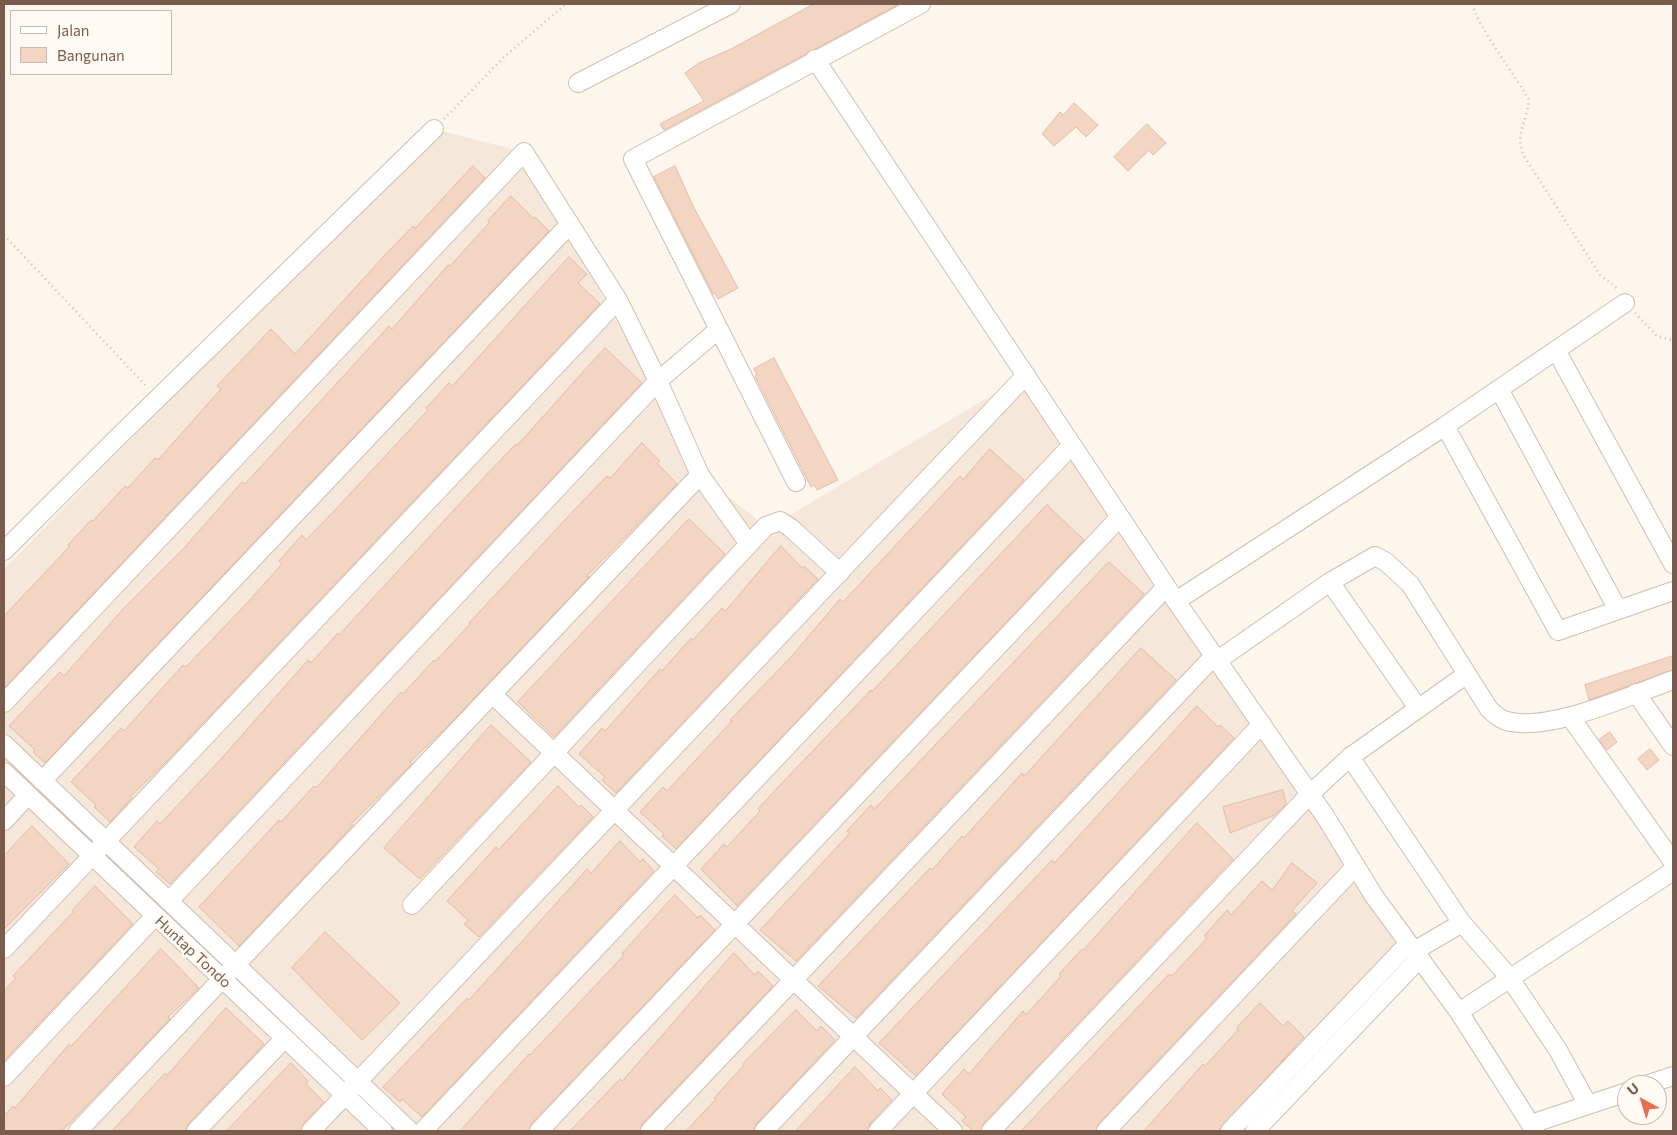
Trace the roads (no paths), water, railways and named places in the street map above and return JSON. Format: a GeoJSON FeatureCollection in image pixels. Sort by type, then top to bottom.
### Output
{"type":"FeatureCollection","features":[{"type":"Feature","properties":{"kind":"street"},"geometry":{"type":"LineString","coordinates":[[578,84],[731,4]]}},
{"type":"Feature","properties":{"kind":"street"},"geometry":{"type":"LineString","coordinates":[[796,482],[632,159],[921,4]]}},
{"type":"Feature","properties":{"kind":"street"},"geometry":{"type":"LineString","coordinates":[[816,59],[1171,594],[1310,794],[1414,951],[1459,1012],[1533,1128],[1588,1105],[1617,1095]]}},
{"type":"Feature","properties":{"kind":"street"},"geometry":{"type":"LineString","coordinates":[[4,551],[434,129]]}},
{"type":"Feature","properties":{"kind":"street"},"geometry":{"type":"LineString","coordinates":[[4,703],[524,152],[618,300],[658,381],[700,475],[749,544]]}},
{"type":"Feature","properties":{"kind":"street"},"geometry":{"type":"LineString","coordinates":[[42,781],[570,224]]}},
{"type":"Feature","properties":{"kind":"street"},"geometry":{"type":"LineString","coordinates":[[4,949],[618,300]]}},
{"type":"Feature","properties":{"kind":"street"},"geometry":{"type":"LineString","coordinates":[[650,1131],[794,980],[1171,594],[1445,426],[1625,303]]}},
{"type":"Feature","properties":{"kind":"street"},"geometry":{"type":"LineString","coordinates":[[169,902],[658,381],[719,329]]}},
{"type":"Feature","properties":{"kind":"street"},"geometry":{"type":"LineString","coordinates":[[1556,350],[1673,564]]}},
{"type":"Feature","properties":{"kind":"street"},"geometry":{"type":"LineString","coordinates":[[311,1131],[840,574],[1026,375]]}},
{"type":"Feature","properties":{"kind":"street"},"geometry":{"type":"LineString","coordinates":[[1499,390],[1618,610]]}},
{"type":"Feature","properties":{"kind":"street"},"geometry":{"type":"LineString","coordinates":[[1445,426],[1558,631],[1673,592]]}},
{"type":"Feature","properties":{"kind":"street"},"geometry":{"type":"LineString","coordinates":[[423,1131],[1072,445]]}},
{"type":"Feature","properties":{"kind":"street"},"geometry":{"type":"LineString","coordinates":[[78,1131],[700,475]]}},
{"type":"Feature","properties":{"kind":"street"},"geometry":{"type":"LineString","coordinates":[[539,1131],[1120,517]]}},
{"type":"Feature","properties":{"kind":"street"},"geometry":{"type":"LineString","coordinates":[[412,905],[766,526],[780,521],[791,528],[840,574]]}},
{"type":"Feature","properties":{"kind":"street"},"geometry":{"type":"LineString","coordinates":[[764,1131],[1217,658],[1330,582],[1375,556],[1386,562],[1410,584],[1489,709],[1504,720],[1523,723],[1571,718],[1673,680]]}},
{"type":"Feature","properties":{"kind":"street"},"geometry":{"type":"LineString","coordinates":[[1330,582],[1418,708]]}},
{"type":"Feature","properties":{"kind":"street"},"geometry":{"type":"LineString","coordinates":[[991,1131],[1310,794],[1350,757],[1467,674]]}},
{"type":"Feature","properties":{"kind":"street"},"geometry":{"type":"LineString","coordinates":[[1636,693],[1673,746]]}},
{"type":"Feature","properties":{"kind":"street"},"geometry":{"type":"LineString","coordinates":[[493,695],[953,1131]]}},
{"type":"Feature","properties":{"kind":"street"},"geometry":{"type":"LineString","coordinates":[[1571,718],[1673,862]]}},
{"type":"Feature","properties":{"kind":"street"},"geometry":{"type":"LineString","coordinates":[[878,1131],[1262,724]]}},
{"type":"Feature","properties":{"kind":"street"},"geometry":{"type":"LineString","coordinates":[[4,744],[410,1131]]}},
{"type":"Feature","properties":{"kind":"street"},"geometry":{"type":"LineString","coordinates":[[1350,757],[1462,923],[1509,977],[1558,1050],[1588,1105]]}},
{"type":"Feature","properties":{"kind":"street","name":"Huntap Tondo"},"geometry":{"type":"LineString","coordinates":[[4,772],[383,1131]]}},
{"type":"Feature","properties":{"kind":"street"},"geometry":{"type":"LineString","coordinates":[[4,821],[28,796]]}},
{"type":"Feature","properties":{"kind":"street"},"geometry":{"type":"LineString","coordinates":[[1106,1131],[1356,866]]}},
{"type":"Feature","properties":{"kind":"street"},"geometry":{"type":"LineString","coordinates":[[1459,1012],[1509,977],[1673,871]]}},
{"type":"Feature","properties":{"kind":"street"},"geometry":{"type":"LineString","coordinates":[[4,1077],[155,916]]}},
{"type":"Feature","properties":{"kind":"street"},"geometry":{"type":"LineString","coordinates":[[1230,1131],[1414,951],[1462,923]]}},
{"type":"Feature","properties":{"kind":"street"},"geometry":{"type":"LineString","coordinates":[[1255,1131],[1414,951]]}},
{"type":"Feature","properties":{"kind":"street"},"geometry":{"type":"LineString","coordinates":[[196,1131],[285,1038]]}}]}
